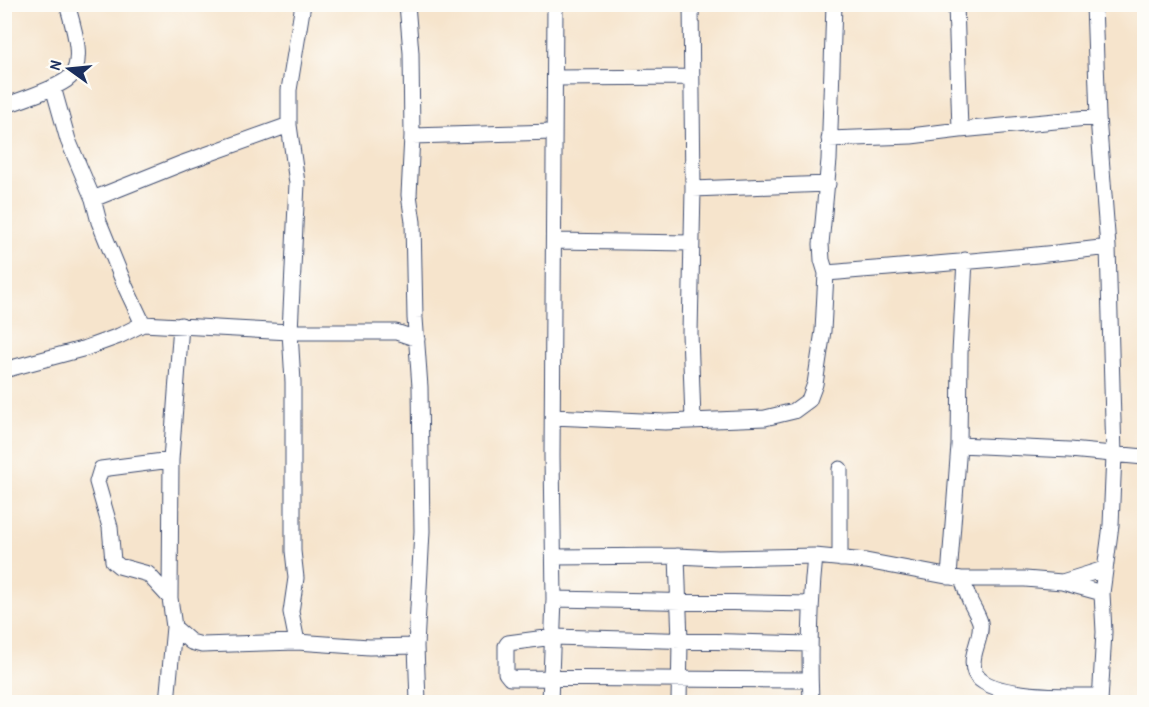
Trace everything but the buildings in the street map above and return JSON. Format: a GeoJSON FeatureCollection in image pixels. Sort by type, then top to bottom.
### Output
{"type":"FeatureCollection","features":[{"type":"Feature","properties":{"kind":"street"},"geometry":{"type":"LineString","coordinates":[[4,106],[52,87],[69,77],[76,66],[75,35],[67,4]]}},
{"type":"Feature","properties":{"kind":"street"},"geometry":{"type":"LineString","coordinates":[[297,642],[291,612],[296,578],[293,551],[293,382],[290,332],[297,183],[289,125],[289,90],[303,4]]}},
{"type":"Feature","properties":{"kind":"street"},"geometry":{"type":"LineString","coordinates":[[407,4],[411,53],[412,136],[409,195],[413,222],[422,531],[416,646],[418,702]]}},
{"type":"Feature","properties":{"kind":"street"},"geometry":{"type":"LineString","coordinates":[[550,702],[554,599],[555,4]]}},
{"type":"Feature","properties":{"kind":"street"},"geometry":{"type":"LineString","coordinates":[[691,4],[693,189],[690,333],[693,420]]}},
{"type":"Feature","properties":{"kind":"street"},"geometry":{"type":"LineString","coordinates":[[553,417],[665,422],[765,418],[794,411],[809,400],[815,384],[823,331],[826,273],[821,244],[828,184],[834,4]]}},
{"type":"Feature","properties":{"kind":"street"},"geometry":{"type":"LineString","coordinates":[[956,4],[960,130]]}},
{"type":"Feature","properties":{"kind":"street"},"geometry":{"type":"LineString","coordinates":[[964,260],[956,578],[980,623],[980,633],[974,649],[975,673],[984,682],[1007,691],[1099,699],[1104,632],[1102,593],[1111,525],[1114,455],[1108,247],[1098,117],[1094,4]]}},
{"type":"Feature","properties":{"kind":"street"},"geometry":{"type":"LineString","coordinates":[[555,78],[691,77]]}},
{"type":"Feature","properties":{"kind":"street"},"geometry":{"type":"LineString","coordinates":[[52,87],[68,140],[93,199],[99,222],[143,324]]}},
{"type":"Feature","properties":{"kind":"street"},"geometry":{"type":"LineString","coordinates":[[829,139],[911,136],[1098,117]]}},
{"type":"Feature","properties":{"kind":"street"},"geometry":{"type":"LineString","coordinates":[[93,199],[191,160],[289,125]]}},
{"type":"Feature","properties":{"kind":"street"},"geometry":{"type":"LineString","coordinates":[[412,136],[553,132]]}},
{"type":"Feature","properties":{"kind":"street"},"geometry":{"type":"LineString","coordinates":[[693,189],[828,184]]}},
{"type":"Feature","properties":{"kind":"street"},"geometry":{"type":"LineString","coordinates":[[554,241],[692,243]]}},
{"type":"Feature","properties":{"kind":"street"},"geometry":{"type":"LineString","coordinates":[[826,273],[964,260],[1013,259],[1108,247]]}},
{"type":"Feature","properties":{"kind":"street"},"geometry":{"type":"LineString","coordinates":[[396,332],[416,318]]}},
{"type":"Feature","properties":{"kind":"street"},"geometry":{"type":"LineString","coordinates":[[4,370],[86,348],[143,324],[290,332],[396,332],[417,339]]}},
{"type":"Feature","properties":{"kind":"street"},"geometry":{"type":"LineString","coordinates":[[166,702],[174,627],[170,598],[171,460],[181,326]]}},
{"type":"Feature","properties":{"kind":"street"},"geometry":{"type":"LineString","coordinates":[[959,445],[1070,450],[1144,457]]}},
{"type":"Feature","properties":{"kind":"street"},"geometry":{"type":"LineString","coordinates":[[170,598],[148,574],[119,566],[113,561],[110,527],[97,482],[101,469],[171,460]]}},
{"type":"Feature","properties":{"kind":"street"},"geometry":{"type":"LineString","coordinates":[[840,470],[840,559]]}},
{"type":"Feature","properties":{"kind":"street"},"geometry":{"type":"LineString","coordinates":[[677,556],[680,641],[679,702]]}},
{"type":"Feature","properties":{"kind":"street"},"geometry":{"type":"LineString","coordinates":[[554,557],[815,556],[866,561],[956,578],[1062,582],[1102,593]]}},
{"type":"Feature","properties":{"kind":"street"},"geometry":{"type":"LineString","coordinates":[[811,702],[810,604],[815,556]]}},
{"type":"Feature","properties":{"kind":"street"},"geometry":{"type":"LineString","coordinates":[[1062,582],[1104,569]]}},
{"type":"Feature","properties":{"kind":"street"},"geometry":{"type":"LineString","coordinates":[[554,599],[810,604]]}},
{"type":"Feature","properties":{"kind":"street"},"geometry":{"type":"LineString","coordinates":[[174,627],[191,642],[202,645],[297,642],[369,647],[416,646]]}},
{"type":"Feature","properties":{"kind":"street"},"geometry":{"type":"LineString","coordinates":[[809,645],[553,637],[511,641],[506,646],[506,673],[510,678],[810,680]]}}]}
